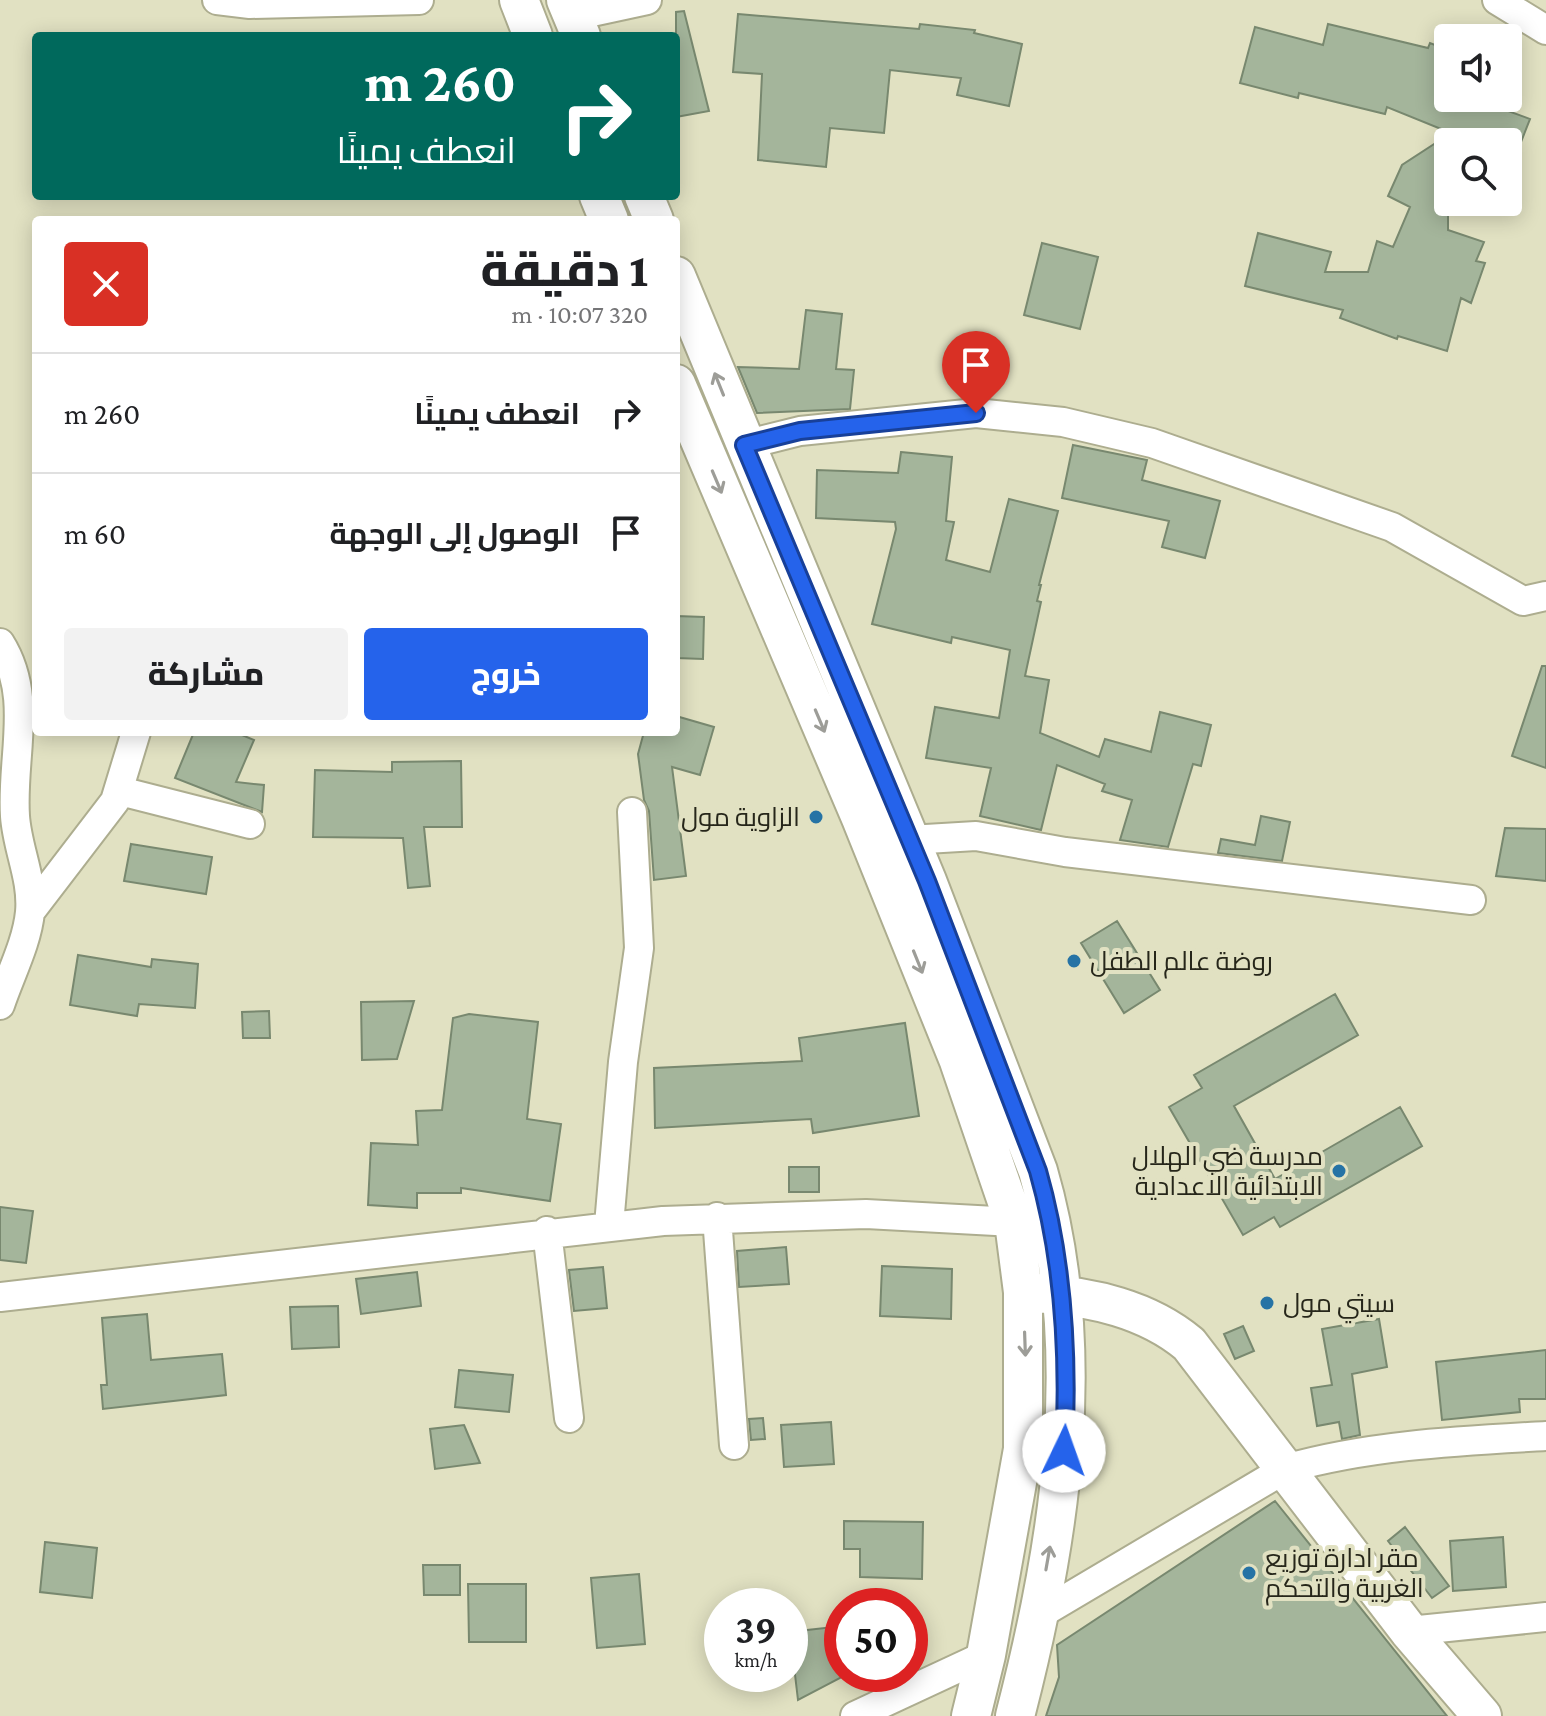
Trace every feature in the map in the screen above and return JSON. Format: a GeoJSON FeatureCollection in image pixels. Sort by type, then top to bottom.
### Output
{"type":"FeatureCollection","features":[{"type":"Feature","properties":{"kind":"main road"},"geometry":{"type":"LineString","coordinates":[[519,0],[531,32]]}},
{"type":"Feature","properties":{"kind":"main road"},"geometry":{"type":"LineString","coordinates":[[680,286],[909,840],[1038,1171],[1050,1213],[1061,1295],[1067,1390],[1064,1451],[1037,1616],[1015,1716]]}},
{"type":"Feature","properties":{"kind":"main road"},"geometry":{"type":"LineString","coordinates":[[680,401],[861,818],[959,1061],[1014,1222],[1023,1292],[1023,1449],[986,1655],[971,1716]]}},
{"type":"Feature","properties":{"kind":"main road"},"geometry":{"type":"LineString","coordinates":[[1000,1181],[1038,1171]]}},
{"type":"Feature","properties":{"kind":"main road"},"geometry":{"type":"LineString","coordinates":[[1023,1292],[1061,1295],[1138,1313],[1174,1331],[1200,1356],[1409,1631],[1482,1716]]}},
{"type":"Feature","properties":{"kind":"street"},"geometry":{"type":"LineString","coordinates":[[217,0],[250,4],[419,0]]}},
{"type":"Feature","properties":{"kind":"street"},"geometry":{"type":"LineString","coordinates":[[573,17],[647,0]]}},
{"type":"Feature","properties":{"kind":"street"},"geometry":{"type":"LineString","coordinates":[[1497,0],[1546,30]]}},
{"type":"Feature","properties":{"kind":"street"},"geometry":{"type":"LineString","coordinates":[[744,445],[800,431],[976,413],[1063,422],[1152,443],[1269,482],[1392,527],[1523,601],[1546,596]]}},
{"type":"Feature","properties":{"kind":"street"},"geometry":{"type":"LineString","coordinates":[[0,643],[16,675],[20,699],[15,817],[30,888],[30,912],[0,1005]]}},
{"type":"Feature","properties":{"kind":"street"},"geometry":{"type":"LineString","coordinates":[[30,912],[120,791],[135,736]]}},
{"type":"Feature","properties":{"kind":"street"},"geometry":{"type":"LineString","coordinates":[[120,791],[250,824]]}},
{"type":"Feature","properties":{"kind":"street"},"geometry":{"type":"LineString","coordinates":[[609,1225],[623,1062],[639,948],[632,812]]}},
{"type":"Feature","properties":{"kind":"street"},"geometry":{"type":"LineString","coordinates":[[909,840],[976,836],[1065,852],[1471,900]]}},
{"type":"Feature","properties":{"kind":"street"},"geometry":{"type":"LineString","coordinates":[[0,1297],[389,1254],[547,1231],[717,1217],[866,1214],[1014,1222]]}},
{"type":"Feature","properties":{"kind":"street"},"geometry":{"type":"LineString","coordinates":[[717,1217],[734,1445]]}},
{"type":"Feature","properties":{"kind":"street"},"geometry":{"type":"LineString","coordinates":[[547,1231],[569,1418]]}},
{"type":"Feature","properties":{"kind":"street"},"geometry":{"type":"LineString","coordinates":[[1037,1616],[1285,1469],[1328,1457],[1407,1446],[1546,1436]]}},
{"type":"Feature","properties":{"kind":"street"},"geometry":{"type":"LineString","coordinates":[[1409,1631],[1546,1617]]}},
{"type":"Feature","properties":{"kind":"street"},"geometry":{"type":"LineString","coordinates":[[855,1716],[986,1655]]}},
{"type":"Feature","properties":{"kind":"building"},"geometry":{"type":"Polygon","coordinates":[[[684,11],[709,111],[680,116],[680,32],[676,32],[676,12],[684,11]]]}},
{"type":"Feature","properties":{"kind":"building"},"geometry":{"type":"Polygon","coordinates":[[[738,14],[919,29],[920,24],[975,30],[974,33],[1022,44],[1009,106],[957,95],[961,78],[890,70],[884,133],[830,128],[826,167],[758,160],[762,74],[733,72],[738,14]]]}},
{"type":"Feature","properties":{"kind":"building"},"geometry":{"type":"Polygon","coordinates":[[[1328,24],[1428,48],[1430,43],[1434,45],[1434,112],[1511,112],[1530,119],[1522,139],[1522,128],[1439,128],[1387,107],[1385,114],[1299,93],[1298,98],[1240,83],[1255,27],[1323,45],[1328,24]]]}},
{"type":"Feature","properties":{"kind":"building"},"geometry":{"type":"Polygon","coordinates":[[[1434,144],[1434,216],[1448,216],[1448,230],[1484,242],[1476,261],[1485,263],[1471,303],[1461,298],[1447,351],[1398,336],[1397,339],[1340,318],[1343,310],[1245,286],[1258,233],[1331,252],[1325,272],[1368,272],[1377,241],[1393,247],[1410,207],[1388,196],[1402,165],[1434,144]]]}},
{"type":"Feature","properties":{"kind":"building"},"geometry":{"type":"Polygon","coordinates":[[[1042,243],[1098,257],[1080,329],[1024,315],[1042,243]]]}},
{"type":"Feature","properties":{"kind":"building"},"geometry":{"type":"Polygon","coordinates":[[[806,310],[842,314],[836,369],[854,370],[850,409],[757,413],[738,367],[799,369],[806,310]]]}},
{"type":"Feature","properties":{"kind":"building"},"geometry":{"type":"Polygon","coordinates":[[[1073,445],[1147,460],[1142,480],[1220,501],[1205,558],[1162,547],[1169,521],[1062,498],[1073,445]]]}},
{"type":"Feature","properties":{"kind":"building"},"geometry":{"type":"Polygon","coordinates":[[[901,452],[952,457],[946,521],[954,522],[946,560],[990,572],[1009,499],[1058,511],[1039,585],[1037,601],[1041,602],[1025,676],[1049,680],[1040,733],[1099,757],[1105,739],[1151,752],[1160,712],[1211,725],[1201,766],[1193,764],[1168,847],[1120,840],[1132,800],[1102,791],[1105,784],[1057,765],[1041,830],[980,816],[991,768],[926,758],[935,707],[999,718],[1010,650],[952,637],[951,643],[872,624],[896,529],[895,522],[816,518],[817,470],[898,473],[901,452]]]}},
{"type":"Feature","properties":{"kind":"building"},"geometry":{"type":"Polygon","coordinates":[[[680,616],[704,617],[703,659],[680,658],[680,616]]]}},
{"type":"Feature","properties":{"kind":"building"},"geometry":{"type":"Polygon","coordinates":[[[1542,666],[1546,666],[1546,768],[1512,756],[1542,666]]]}},
{"type":"Feature","properties":{"kind":"building"},"geometry":{"type":"Polygon","coordinates":[[[680,717],[714,727],[700,775],[672,767],[686,876],[654,880],[649,811],[644,800],[638,754],[643,736],[680,736],[680,717]]]}},
{"type":"Feature","properties":{"kind":"building"},"geometry":{"type":"Polygon","coordinates":[[[192,736],[244,736],[254,740],[236,782],[264,785],[262,812],[175,778],[192,736]]]}},
{"type":"Feature","properties":{"kind":"building"},"geometry":{"type":"Polygon","coordinates":[[[461,761],[462,827],[424,827],[430,886],[408,888],[403,838],[313,837],[315,770],[392,772],[392,762],[461,761]]]}},
{"type":"Feature","properties":{"kind":"building"},"geometry":{"type":"Polygon","coordinates":[[[1261,816],[1290,822],[1282,861],[1218,853],[1221,839],[1255,845],[1261,816]]]}},
{"type":"Feature","properties":{"kind":"building"},"geometry":{"type":"Polygon","coordinates":[[[1505,828],[1546,829],[1546,881],[1496,876],[1505,828]]]}},
{"type":"Feature","properties":{"kind":"building"},"geometry":{"type":"Polygon","coordinates":[[[131,844],[212,857],[206,894],[124,881],[131,844]]]}},
{"type":"Feature","properties":{"kind":"building"},"geometry":{"type":"Polygon","coordinates":[[[1117,921],[1160,990],[1124,1013],[1081,943],[1117,921]]]}},
{"type":"Feature","properties":{"kind":"building"},"geometry":{"type":"Polygon","coordinates":[[[78,955],[151,967],[152,959],[198,964],[195,1008],[139,1004],[137,1016],[70,1005],[78,955]]]}},
{"type":"Feature","properties":{"kind":"building"},"geometry":{"type":"Polygon","coordinates":[[[1335,994],[1358,1035],[1234,1106],[1275,1179],[1400,1107],[1422,1146],[1280,1227],[1274,1217],[1243,1235],[1169,1107],[1202,1088],[1194,1075],[1335,994]]]}},
{"type":"Feature","properties":{"kind":"building"},"geometry":{"type":"Polygon","coordinates":[[[414,1001],[397,1059],[362,1060],[361,1002],[414,1001]]]}},
{"type":"Feature","properties":{"kind":"building"},"geometry":{"type":"Polygon","coordinates":[[[269,1011],[270,1038],[243,1038],[242,1012],[269,1011]]]}},
{"type":"Feature","properties":{"kind":"building"},"geometry":{"type":"Polygon","coordinates":[[[469,1014],[538,1022],[527,1119],[561,1124],[550,1201],[461,1188],[461,1193],[417,1193],[417,1208],[368,1205],[371,1143],[418,1145],[416,1111],[442,1110],[453,1018],[469,1014]]]}},
{"type":"Feature","properties":{"kind":"building"},"geometry":{"type":"Polygon","coordinates":[[[905,1023],[919,1116],[813,1133],[811,1119],[655,1128],[654,1068],[802,1061],[799,1038],[905,1023]]]}},
{"type":"Feature","properties":{"kind":"building"},"geometry":{"type":"Polygon","coordinates":[[[789,1167],[819,1167],[819,1192],[789,1192],[789,1167]]]}},
{"type":"Feature","properties":{"kind":"building"},"geometry":{"type":"Polygon","coordinates":[[[0,1207],[33,1211],[26,1263],[0,1260],[0,1207]]]}},
{"type":"Feature","properties":{"kind":"building"},"geometry":{"type":"Polygon","coordinates":[[[786,1247],[789,1284],[739,1287],[737,1251],[786,1247]]]}},
{"type":"Feature","properties":{"kind":"building"},"geometry":{"type":"Polygon","coordinates":[[[882,1266],[952,1269],[951,1319],[880,1316],[882,1266]]]}},
{"type":"Feature","properties":{"kind":"building"},"geometry":{"type":"Polygon","coordinates":[[[603,1267],[607,1308],[574,1311],[569,1270],[603,1267]]]}},
{"type":"Feature","properties":{"kind":"building"},"geometry":{"type":"Polygon","coordinates":[[[417,1272],[421,1306],[361,1314],[356,1279],[417,1272]]]}},
{"type":"Feature","properties":{"kind":"building"},"geometry":{"type":"Polygon","coordinates":[[[338,1306],[339,1347],[292,1349],[290,1307],[338,1306]]]}},
{"type":"Feature","properties":{"kind":"building"},"geometry":{"type":"Polygon","coordinates":[[[147,1314],[151,1360],[222,1354],[226,1395],[103,1409],[101,1385],[107,1385],[102,1318],[147,1314]]]}},
{"type":"Feature","properties":{"kind":"building"},"geometry":{"type":"Polygon","coordinates":[[[1379,1319],[1387,1367],[1352,1374],[1360,1435],[1342,1439],[1339,1422],[1317,1426],[1311,1388],[1332,1385],[1322,1329],[1379,1319]]]}},
{"type":"Feature","properties":{"kind":"building"},"geometry":{"type":"Polygon","coordinates":[[[1243,1326],[1254,1351],[1235,1359],[1224,1334],[1243,1326]]]}},
{"type":"Feature","properties":{"kind":"building"},"geometry":{"type":"Polygon","coordinates":[[[1546,1350],[1546,1399],[1519,1399],[1520,1412],[1442,1420],[1436,1362],[1546,1350]]]}},
{"type":"Feature","properties":{"kind":"building"},"geometry":{"type":"Polygon","coordinates":[[[459,1370],[513,1375],[509,1412],[455,1407],[459,1370]]]}},
{"type":"Feature","properties":{"kind":"building"},"geometry":{"type":"Polygon","coordinates":[[[763,1418],[765,1439],[751,1440],[749,1419],[763,1418]]]}},
{"type":"Feature","properties":{"kind":"building"},"geometry":{"type":"Polygon","coordinates":[[[831,1422],[834,1464],[784,1467],[781,1425],[831,1422]]]}},
{"type":"Feature","properties":{"kind":"building"},"geometry":{"type":"Polygon","coordinates":[[[464,1425],[480,1463],[435,1469],[430,1429],[464,1425]]]}},
{"type":"Feature","properties":{"kind":"building","name":"مقر ادارة توزيع الغربية والتحكم"},"geometry":{"type":"Polygon","coordinates":[[[1275,1501],[1447,1716],[1046,1716],[1059,1677],[1057,1645],[1275,1501]]]}},
{"type":"Feature","properties":{"kind":"building"},"geometry":{"type":"Polygon","coordinates":[[[844,1521],[923,1522],[922,1579],[860,1577],[860,1549],[844,1549],[844,1521]]]}},
{"type":"Feature","properties":{"kind":"building"},"geometry":{"type":"Polygon","coordinates":[[[1405,1527],[1449,1586],[1432,1598],[1388,1541],[1405,1527]]]}},
{"type":"Feature","properties":{"kind":"building"},"geometry":{"type":"Polygon","coordinates":[[[1503,1537],[1506,1587],[1453,1591],[1450,1541],[1503,1537]]]}},
{"type":"Feature","properties":{"kind":"building"},"geometry":{"type":"Polygon","coordinates":[[[45,1542],[97,1548],[92,1598],[40,1592],[45,1542]]]}},
{"type":"Feature","properties":{"kind":"building"},"geometry":{"type":"Polygon","coordinates":[[[423,1565],[460,1565],[460,1595],[424,1595],[423,1565]]]}},
{"type":"Feature","properties":{"kind":"building"},"geometry":{"type":"Polygon","coordinates":[[[639,1574],[645,1644],[597,1648],[591,1578],[639,1574]]]}},
{"type":"Feature","properties":{"kind":"building"},"geometry":{"type":"Polygon","coordinates":[[[468,1584],[526,1584],[526,1642],[469,1642],[468,1584]]]}},
{"type":"Feature","properties":{"kind":"building"},"geometry":{"type":"Polygon","coordinates":[[[824,1628],[824,1686],[798,1700],[797,1692],[808,1692],[808,1630],[824,1628]]]}},
{"type":"Feature","properties":{"kind":"place","name":"الزاوية مول"},"geometry":{"type":"Point","coordinates":[816,817]}},
{"type":"Feature","properties":{"kind":"place","name":"روضة عالم الطفل"},"geometry":{"type":"Point","coordinates":[1074,961]}},
{"type":"Feature","properties":{"kind":"place","name":"مدرسة ضي الهلال الابتدائية الاعدادية"},"geometry":{"type":"Point","coordinates":[1339,1171]}},
{"type":"Feature","properties":{"kind":"place","name":"سيتي مول"},"geometry":{"type":"Point","coordinates":[1267,1303]}},
{"type":"Feature","properties":{"kind":"place","name":"مقر ادارة توزيع الغربية والتحكم"},"geometry":{"type":"Point","coordinates":[1249,1573]}},
{"type":"Feature","properties":{"kind":"route"},"geometry":{"type":"LineString","coordinates":[[976,413],[800,431],[744,445],[927,881],[1038,1171],[1050,1213],[1065,1334],[1067,1390],[1064,1451]]}}]}
